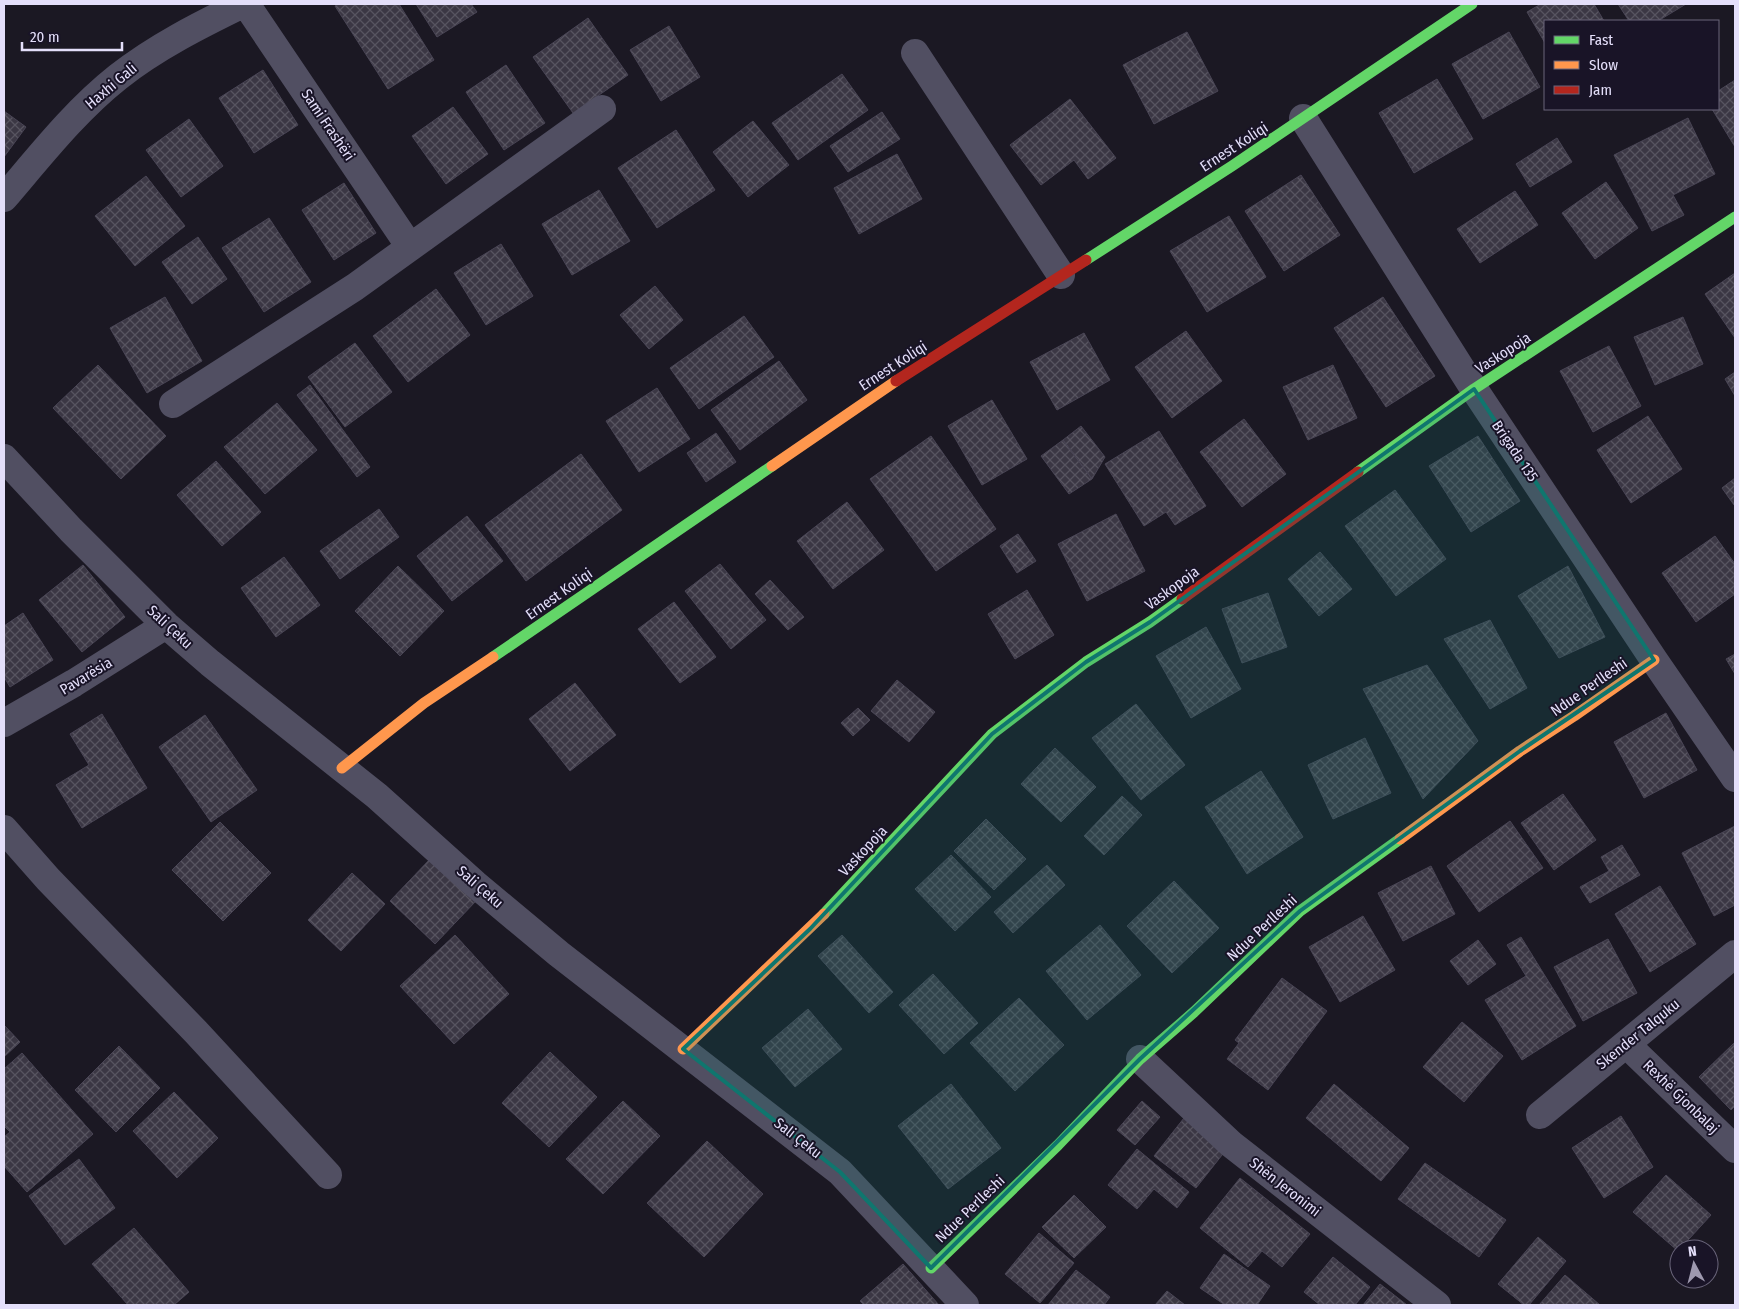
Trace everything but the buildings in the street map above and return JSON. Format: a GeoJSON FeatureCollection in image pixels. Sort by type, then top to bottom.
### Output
{"type":"FeatureCollection","features":[{"type":"Feature","properties":{"kind":"street","name":"Haxhi Gali"},"geometry":{"type":"LineString","coordinates":[[4,198],[67,124],[118,77],[184,33],[244,4]]}},
{"type":"Feature","properties":{"kind":"street","name":"Sami Frashëri"},"geometry":{"type":"LineString","coordinates":[[244,4],[410,247]]}},
{"type":"Feature","properties":{"kind":"street","name":"Ernest Koliqi"},"geometry":{"type":"LineString","coordinates":[[342,768],[424,703],[877,394],[1232,166],[1472,4]]}},
{"type":"Feature","properties":{"kind":"street"},"geometry":{"type":"LineString","coordinates":[[915,53],[1061,276]]}},
{"type":"Feature","properties":{"kind":"street"},"geometry":{"type":"LineString","coordinates":[[173,404],[355,287],[602,109]]}},
{"type":"Feature","properties":{"kind":"street","name":"Brigada 135"},"geometry":{"type":"LineString","coordinates":[[1303,118],[1474,389],[1654,660],[1735,778]]}},
{"type":"Feature","properties":{"kind":"street","name":"Vaskopoja"},"geometry":{"type":"LineString","coordinates":[[683,1050],[810,930],[992,734],[1086,662],[1150,622],[1474,389],[1735,217]]}},
{"type":"Feature","properties":{"kind":"street","name":"Sali Çeku"},"geometry":{"type":"LineString","coordinates":[[4,458],[71,530],[166,625],[210,663],[342,768],[560,954],[840,1172],[965,1305]]}},
{"type":"Feature","properties":{"kind":"street","name":"Pavarësia"},"geometry":{"type":"LineString","coordinates":[[4,723],[74,683],[166,625]]}},
{"type":"Feature","properties":{"kind":"street","name":"Ndue Perlleshi"},"geometry":{"type":"LineString","coordinates":[[931,1268],[1058,1145],[1140,1060],[1194,1012],[1300,911],[1520,751],[1654,660]]}},
{"type":"Feature","properties":{"kind":"street"},"geometry":{"type":"LineString","coordinates":[[4,829],[48,879],[196,1032],[328,1175]]}},
{"type":"Feature","properties":{"kind":"street","name":"Skender Talquku"},"geometry":{"type":"LineString","coordinates":[[1540,1115],[1735,954]]}},
{"type":"Feature","properties":{"kind":"street","name":"Rexhë Gjonbalaj"},"geometry":{"type":"LineString","coordinates":[[1626,1044],[1735,1149]]}},
{"type":"Feature","properties":{"kind":"street","name":"Shën Jeronimi"},"geometry":{"type":"LineString","coordinates":[[1140,1060],[1231,1144],[1437,1305]]}},
{"type":"Feature","properties":{"kind":"highlighted area"},"geometry":{"type":"Polygon","coordinates":[[[1474,389],[1654,660],[1520,751],[1300,911],[1140,1059],[931,1268],[840,1172],[683,1049],[810,929],[992,734],[1086,662],[1150,622],[1474,389]]]}},
{"type":"Feature","properties":{"kind":"traffic: fast"},"geometry":{"type":"LineString","coordinates":[[1086,260],[1232,166],[1472,4]]}},
{"type":"Feature","properties":{"kind":"traffic: fast"},"geometry":{"type":"LineString","coordinates":[[1358,472],[1474,389],[1735,217]]}},
{"type":"Feature","properties":{"kind":"traffic: fast"},"geometry":{"type":"LineString","coordinates":[[493,657],[772,466]]}},
{"type":"Feature","properties":{"kind":"traffic: fast"},"geometry":{"type":"LineString","coordinates":[[824,914],[992,734],[1086,662],[1150,622],[1182,599]]}},
{"type":"Feature","properties":{"kind":"traffic: fast"},"geometry":{"type":"LineString","coordinates":[[931,1268],[1058,1145],[1140,1059],[1194,1012],[1300,911],[1400,839]]}},
{"type":"Feature","properties":{"kind":"traffic: slow"},"geometry":{"type":"LineString","coordinates":[[772,466],[896,381]]}},
{"type":"Feature","properties":{"kind":"traffic: slow"},"geometry":{"type":"LineString","coordinates":[[342,768],[424,703],[493,657]]}},
{"type":"Feature","properties":{"kind":"traffic: slow"},"geometry":{"type":"LineString","coordinates":[[1400,839],[1520,751],[1654,660]]}},
{"type":"Feature","properties":{"kind":"traffic: slow"},"geometry":{"type":"LineString","coordinates":[[683,1049],[824,914]]}},
{"type":"Feature","properties":{"kind":"traffic: jam"},"geometry":{"type":"LineString","coordinates":[[896,381],[1086,260]]}},
{"type":"Feature","properties":{"kind":"traffic: jam"},"geometry":{"type":"LineString","coordinates":[[1182,599],[1358,472]]}}]}
